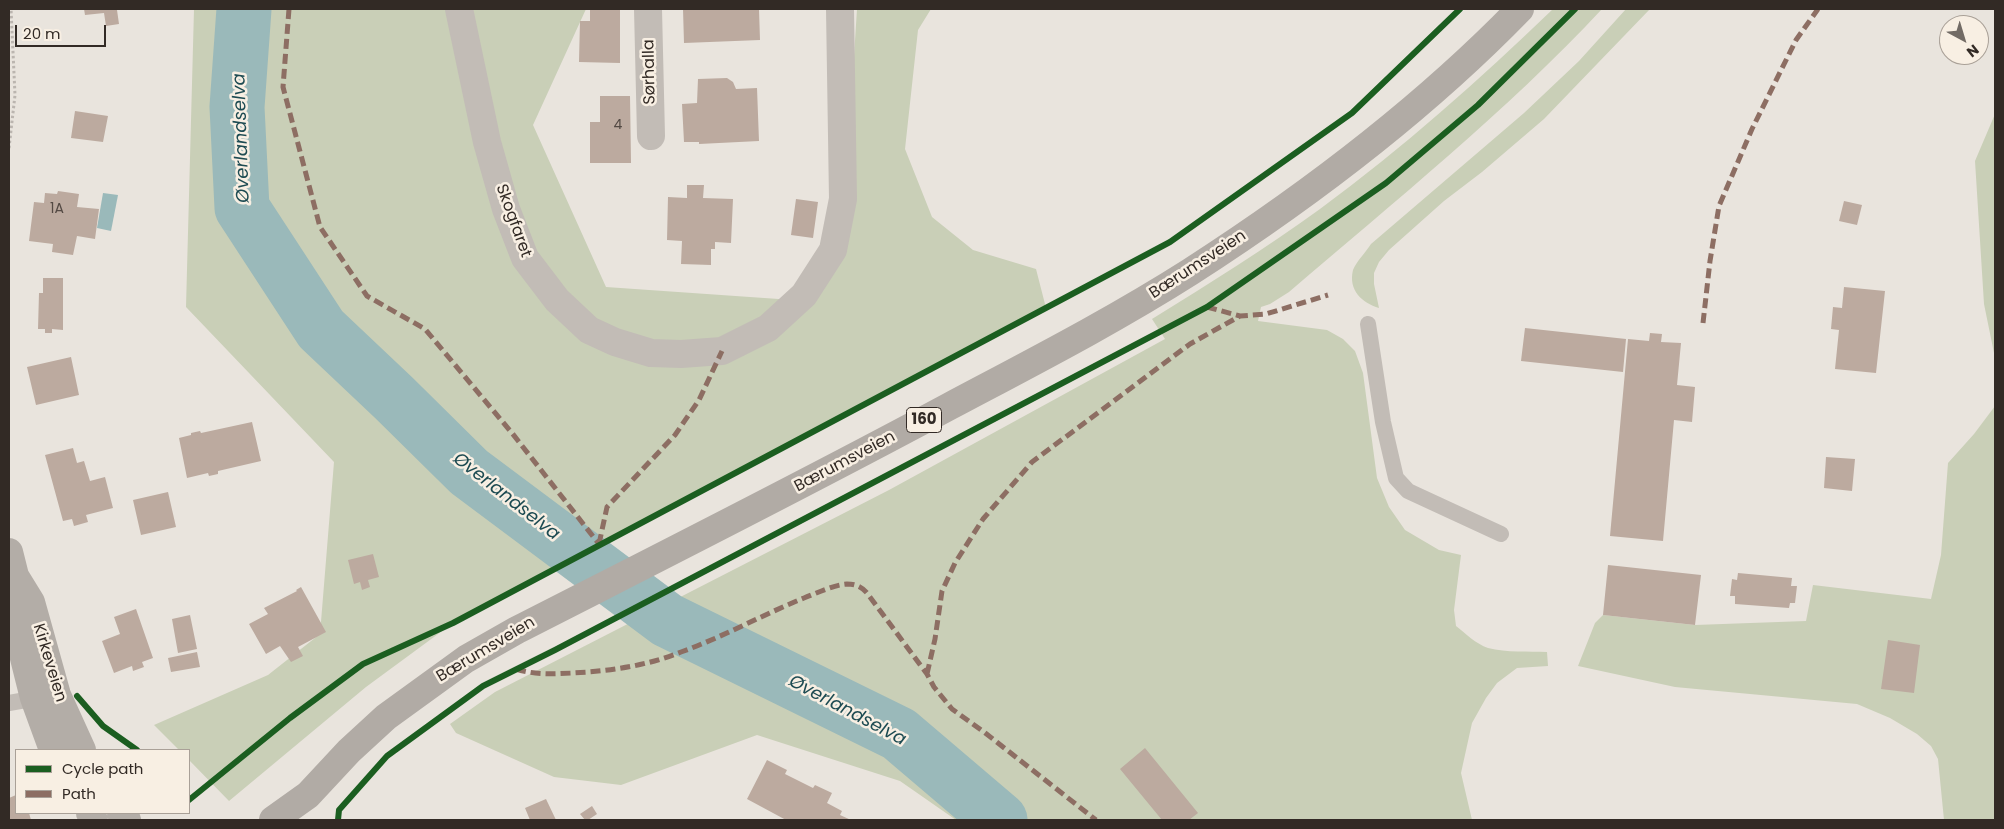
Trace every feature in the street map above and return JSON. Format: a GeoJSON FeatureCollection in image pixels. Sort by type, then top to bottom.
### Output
{"type":"FeatureCollection","features":[{"type":"Feature","properties":{"kind":"main road","name":"Bærumsveien"},"geometry":{"type":"LineString","coordinates":[[273,820],[308,795],[386,717],[466,659],[517,630],[863,452],[1112,319],[1189,272],[1283,209],[1359,152],[1460,68],[1520,9]]}},
{"type":"Feature","properties":{"kind":"main road","name":"Kirkeveien"},"geometry":{"type":"LineString","coordinates":[[12,564],[31,602],[33,699],[53,749]]}},
{"type":"Feature","properties":{"kind":"main road","name":"Kirkeveien"},"geometry":{"type":"LineString","coordinates":[[33,699],[81,749]]}},
{"type":"Feature","properties":{"kind":"main road","name":"Bærumsveien"},"geometry":{"type":"LineString","coordinates":[[293,820],[308,795]]}},
{"type":"Feature","properties":{"kind":"street","name":"Skogfaret"},"geometry":{"type":"LineString","coordinates":[[459,9],[487,142],[506,209],[525,258],[557,300],[589,330],[614,342],[651,353],[681,354],[722,351],[768,328],[804,295],[833,250],[843,199],[840,9]]}},
{"type":"Feature","properties":{"kind":"street","name":"Sørhalla"},"geometry":{"type":"LineString","coordinates":[[648,9],[651,136]]}},
{"type":"Feature","properties":{"kind":"lane"},"geometry":{"type":"LineString","coordinates":[[1368,324],[1382,422],[1396,478],[1408,491],[1501,534]]}},
{"type":"Feature","properties":{"kind":"path"},"geometry":{"type":"LineString","coordinates":[[9,148],[15,95],[11,9]]}},
{"type":"Feature","properties":{"kind":"green space"},"geometry":{"type":"Polygon","coordinates":[[[194,9],[586,9],[533,125],[606,287],[793,300],[842,247],[857,9],[931,9],[918,30],[905,149],[932,217],[973,250],[1036,269],[1046,308],[453,623],[366,687],[229,801],[190,761],[190,749],[178,749],[154,725],[268,675],[320,634],[334,462],[186,307],[194,9]]]}},
{"type":"Feature","properties":{"kind":"green space"},"geometry":{"type":"Polygon","coordinates":[[[1553,9],[1602,9],[1527,84],[1449,155],[1289,292],[1270,304],[1261,307],[1258,321],[1327,330],[1343,339],[1355,351],[1363,373],[1377,478],[1389,507],[1405,530],[1439,550],[1461,555],[1454,610],[1456,626],[1475,641],[1495,650],[1547,652],[1548,666],[1517,668],[1497,683],[1472,723],[1461,773],[1472,820],[956,820],[900,781],[757,735],[621,785],[554,777],[456,733],[450,724],[495,692],[889,490],[1165,339],[1152,319],[1258,252],[1351,186],[1440,113],[1553,9]]]}},
{"type":"Feature","properties":{"kind":"green space"},"geometry":{"type":"Polygon","coordinates":[[[1626,9],[1650,9],[1544,119],[1482,172],[1444,201],[1389,250],[1379,262],[1374,273],[1374,284],[1379,308],[1362,299],[1353,284],[1353,270],[1371,244],[1524,113],[1579,61],[1626,9]]]}},
{"type":"Feature","properties":{"kind":"green space"},"geometry":{"type":"Polygon","coordinates":[[[1995,114],[1995,358],[1984,304],[1975,161],[1995,114]]]}},
{"type":"Feature","properties":{"kind":"green space"},"geometry":{"type":"Polygon","coordinates":[[[1995,406],[1995,820],[1944,820],[1938,759],[1931,746],[1917,734],[1890,718],[1857,704],[1675,687],[1578,666],[1595,623],[1603,615],[1695,625],[1806,621],[1813,585],[1931,599],[1941,555],[1948,463],[1974,434],[1995,406]]]}},
{"type":"Feature","properties":{"kind":"water"},"geometry":{"type":"Polygon","coordinates":[[[103,193],[118,195],[111,231],[97,228],[103,193]]]}},
{"type":"Feature","properties":{"kind":"building"},"geometry":{"type":"Polygon","coordinates":[[[84,9],[121,9],[117,10],[119,24],[106,26],[104,13],[85,15],[84,9]]]}},
{"type":"Feature","properties":{"kind":"building"},"geometry":{"type":"Polygon","coordinates":[[[590,9],[620,9],[620,63],[579,62],[580,21],[590,21],[590,9]]]}},
{"type":"Feature","properties":{"kind":"building"},"geometry":{"type":"Polygon","coordinates":[[[683,9],[759,9],[760,40],[684,43],[683,9]]]}},
{"type":"Feature","properties":{"kind":"building"},"geometry":{"type":"Polygon","coordinates":[[[727,78],[733,82],[736,89],[757,88],[759,141],[699,144],[699,142],[684,142],[682,104],[697,103],[698,79],[727,78]]]}},
{"type":"Feature","properties":{"kind":"building"},"geometry":{"type":"Polygon","coordinates":[[[600,96],[630,96],[631,163],[590,163],[590,122],[600,122],[600,96]]]}},
{"type":"Feature","properties":{"kind":"building"},"geometry":{"type":"Polygon","coordinates":[[[75,111],[108,116],[103,142],[71,138],[75,111]]]}},
{"type":"Feature","properties":{"kind":"building"},"geometry":{"type":"Polygon","coordinates":[[[687,185],[704,185],[703,198],[733,199],[731,243],[715,242],[715,249],[711,249],[711,265],[681,264],[682,241],[667,240],[668,197],[687,198],[687,185]]]}},
{"type":"Feature","properties":{"kind":"building"},"geometry":{"type":"Polygon","coordinates":[[[58,191],[79,194],[77,207],[99,209],[95,239],[77,236],[73,255],[52,252],[53,244],[29,241],[34,202],[44,203],[45,193],[57,194],[58,191]]]}},
{"type":"Feature","properties":{"kind":"building"},"geometry":{"type":"Polygon","coordinates":[[[796,199],[818,202],[813,238],[791,235],[796,199]]]}},
{"type":"Feature","properties":{"kind":"building"},"geometry":{"type":"Polygon","coordinates":[[[1844,201],[1862,205],[1857,225],[1839,221],[1844,201]]]}},
{"type":"Feature","properties":{"kind":"building"},"geometry":{"type":"Polygon","coordinates":[[[43,278],[63,278],[63,330],[52,329],[52,333],[45,333],[45,329],[38,329],[39,293],[43,293],[43,278]]]}},
{"type":"Feature","properties":{"kind":"building"},"geometry":{"type":"Polygon","coordinates":[[[1844,287],[1885,291],[1876,373],[1835,369],[1839,330],[1831,329],[1833,307],[1842,308],[1844,287]]]}},
{"type":"Feature","properties":{"kind":"building"},"geometry":{"type":"Polygon","coordinates":[[[1525,328],[1626,339],[1623,372],[1521,361],[1525,328]]]}},
{"type":"Feature","properties":{"kind":"building"},"geometry":{"type":"Polygon","coordinates":[[[1650,333],[1662,334],[1661,342],[1681,343],[1677,385],[1695,387],[1692,422],[1674,420],[1663,541],[1610,536],[1628,339],[1649,341],[1650,333]]]}},
{"type":"Feature","properties":{"kind":"building"},"geometry":{"type":"Polygon","coordinates":[[[71,357],[79,395],[36,405],[27,367],[71,357]]]}},
{"type":"Feature","properties":{"kind":"building"},"geometry":{"type":"Polygon","coordinates":[[[252,422],[261,461],[218,471],[218,474],[209,476],[208,473],[187,478],[179,438],[200,431],[201,433],[252,422]]]}},
{"type":"Feature","properties":{"kind":"building"},"geometry":{"type":"Polygon","coordinates":[[[73,448],[77,463],[84,461],[90,481],[105,477],[113,508],[86,515],[88,522],[74,526],[72,519],[63,521],[45,455],[73,448]]]}},
{"type":"Feature","properties":{"kind":"building"},"geometry":{"type":"Polygon","coordinates":[[[1826,457],[1855,459],[1852,491],[1824,488],[1826,457]]]}},
{"type":"Feature","properties":{"kind":"building"},"geometry":{"type":"Polygon","coordinates":[[[168,492],[176,527],[141,535],[133,500],[168,492]]]}},
{"type":"Feature","properties":{"kind":"building"},"geometry":{"type":"Polygon","coordinates":[[[373,554],[379,577],[368,580],[370,587],[362,590],[360,582],[354,584],[348,560],[373,554]]]}},
{"type":"Feature","properties":{"kind":"building"},"geometry":{"type":"Polygon","coordinates":[[[1608,565],[1701,575],[1695,625],[1603,615],[1608,565]]]}},
{"type":"Feature","properties":{"kind":"building"},"geometry":{"type":"Polygon","coordinates":[[[1738,573],[1792,578],[1791,586],[1797,586],[1795,603],[1790,603],[1789,608],[1735,604],[1735,596],[1730,596],[1732,579],[1737,580],[1738,573]]]}},
{"type":"Feature","properties":{"kind":"building"},"geometry":{"type":"Polygon","coordinates":[[[301,587],[326,632],[298,647],[303,656],[291,662],[280,646],[266,654],[249,624],[268,614],[264,608],[297,591],[301,587]]]}},
{"type":"Feature","properties":{"kind":"building"},"geometry":{"type":"Polygon","coordinates":[[[136,609],[153,658],[142,662],[144,667],[133,671],[132,666],[114,673],[102,641],[120,634],[114,617],[136,609]]]}},
{"type":"Feature","properties":{"kind":"building"},"geometry":{"type":"Polygon","coordinates":[[[190,615],[197,649],[178,653],[172,619],[190,615]]]}},
{"type":"Feature","properties":{"kind":"building"},"geometry":{"type":"Polygon","coordinates":[[[1888,640],[1920,645],[1914,693],[1881,689],[1888,640]]]}},
{"type":"Feature","properties":{"kind":"building"},"geometry":{"type":"Polygon","coordinates":[[[197,652],[200,667],[171,672],[168,658],[197,652]]]}},
{"type":"Feature","properties":{"kind":"building"},"geometry":{"type":"Polygon","coordinates":[[[1145,748],[1198,813],[1189,820],[1162,820],[1120,769],[1145,748]]]}},
{"type":"Feature","properties":{"kind":"building"},"geometry":{"type":"Polygon","coordinates":[[[767,760],[787,770],[785,774],[813,788],[815,785],[832,793],[827,803],[842,811],[840,815],[851,820],[786,820],[747,799],[767,760]]]}},
{"type":"Feature","properties":{"kind":"building"},"geometry":{"type":"Polygon","coordinates":[[[15,795],[15,814],[29,814],[31,820],[9,820],[9,798],[15,795]]]}},
{"type":"Feature","properties":{"kind":"building"},"geometry":{"type":"Polygon","coordinates":[[[546,799],[556,820],[530,820],[525,808],[546,799]]]}},
{"type":"Feature","properties":{"kind":"building"},"geometry":{"type":"Polygon","coordinates":[[[592,806],[597,814],[585,820],[580,814],[592,806]]]}},
{"type":"Feature","properties":{"kind":"waterway","name":"Øverlandselva"},"geometry":{"type":"LineString","coordinates":[[244,9],[237,107],[242,208],[321,329],[469,472],[667,620],[899,734],[1000,820]]}},
{"type":"Feature","properties":{"kind":"marked path"},"geometry":{"type":"LineString","coordinates":[[289,9],[283,87],[320,227],[367,296],[425,329],[512,433],[599,544]]}},
{"type":"Feature","properties":{"kind":"marked path"},"geometry":{"type":"LineString","coordinates":[[1703,323],[1719,206],[1752,129],[1796,40],[1818,9]]}},
{"type":"Feature","properties":{"kind":"marked path"},"geometry":{"type":"LineString","coordinates":[[927,674],[935,639],[942,591],[955,563],[983,519],[1032,462],[1190,344],[1240,316],[1266,314],[1328,295]]}},
{"type":"Feature","properties":{"kind":"marked path"},"geometry":{"type":"LineString","coordinates":[[1207,307],[1240,316]]}},
{"type":"Feature","properties":{"kind":"marked path"},"geometry":{"type":"LineString","coordinates":[[599,544],[607,507],[675,435],[699,400],[722,351]]}},
{"type":"Feature","properties":{"kind":"marked path"},"geometry":{"type":"LineString","coordinates":[[516,669],[558,674],[601,671],[641,664],[668,657],[697,646],[825,590],[847,584],[856,585],[867,593],[927,674],[934,687],[952,709],[1096,820]]}},
{"type":"Feature","properties":{"kind":"cycle path"},"geometry":{"type":"LineString","coordinates":[[190,799],[290,718],[363,664],[453,623],[1170,242],[1352,113],[1460,9]]}},
{"type":"Feature","properties":{"kind":"cycle path"},"geometry":{"type":"LineString","coordinates":[[338,820],[339,810],[387,756],[483,686],[1207,307],[1386,183],[1478,105],[1575,9]]}},
{"type":"Feature","properties":{"kind":"cycle path"},"geometry":{"type":"LineString","coordinates":[[77,696],[103,726],[136,749]]}}]}
